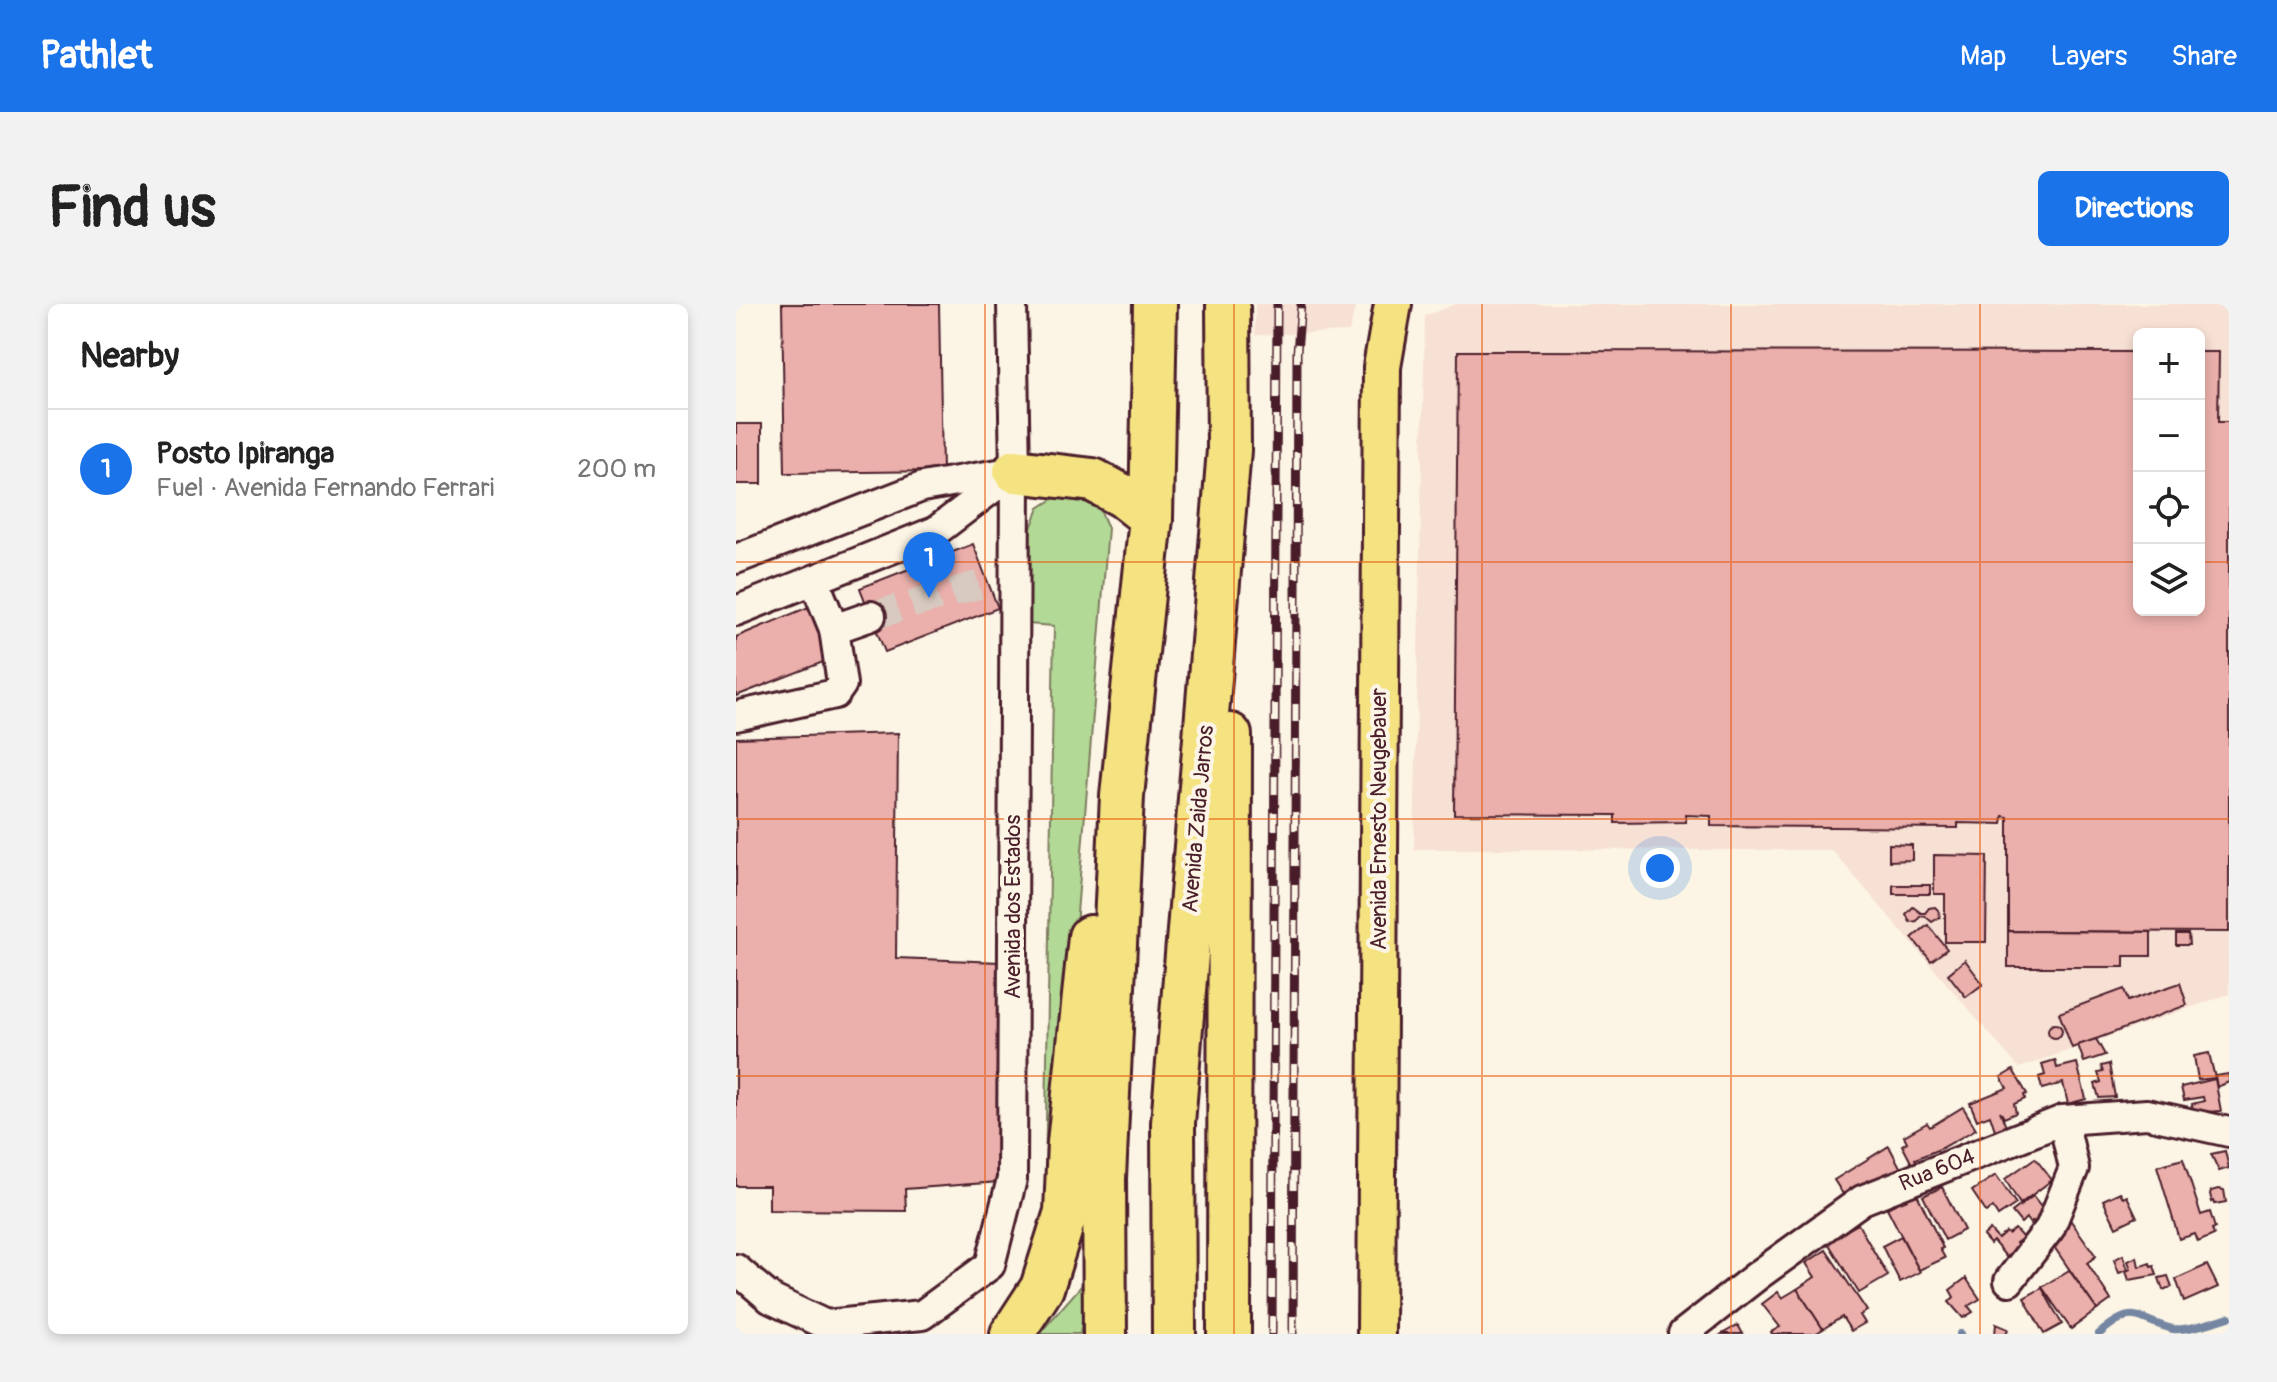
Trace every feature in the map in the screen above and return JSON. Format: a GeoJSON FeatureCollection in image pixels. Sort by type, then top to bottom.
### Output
{"type":"FeatureCollection","features":[{"type":"Feature","properties":{"kind":"highway"},"geometry":{"type":"LineString","coordinates":[[1105,1334],[1104,1178],[1122,796],[1151,518],[1155,304]]}},
{"type":"Feature","properties":{"kind":"highway","name":"Avenida Zaida Jarros"},"geometry":{"type":"LineString","coordinates":[[1174,1334],[1173,1123],[1229,450],[1228,304]]}},
{"type":"Feature","properties":{"kind":"highway"},"geometry":{"type":"LineString","coordinates":[[1229,450],[1229,1334]]}},
{"type":"Feature","properties":{"kind":"highway"},"geometry":{"type":"LineString","coordinates":[[1015,471],[1093,480],[1123,496],[1151,518]]}},
{"type":"Feature","properties":{"kind":"highway"},"geometry":{"type":"LineString","coordinates":[[1012,1334],[1042,1288],[1066,1212],[1088,948],[1122,796]]}},
{"type":"Feature","properties":{"kind":"main road","name":"Avenida Ernesto Neugebauer"},"geometry":{"type":"LineString","coordinates":[[1376,1334],[1382,367],[1393,304]]}},
{"type":"Feature","properties":{"kind":"street","name":"Avenida dos Estados"},"geometry":{"type":"LineString","coordinates":[[736,1269],[771,1299],[826,1325],[922,1315],[990,1265],[1012,1179],[1001,577],[1015,471],[1012,304]]}},
{"type":"Feature","properties":{"kind":"street"},"geometry":{"type":"LineString","coordinates":[[736,559],[922,487],[1015,471]]}},
{"type":"Feature","properties":{"kind":"street"},"geometry":{"type":"LineString","coordinates":[[736,611],[936,531],[1015,471]]}},
{"type":"Feature","properties":{"kind":"street"},"geometry":{"type":"LineString","coordinates":[[736,716],[835,694],[842,684],[834,629],[814,580]]}},
{"type":"Feature","properties":{"kind":"street"},"geometry":{"type":"LineString","coordinates":[[834,629],[871,616]]}},
{"type":"Feature","properties":{"kind":"street","name":"Rua 604"},"geometry":{"type":"LineString","coordinates":[[1683,1334],[1862,1200],[2063,1120],[2147,1114],[2229,1132]]}},
{"type":"Feature","properties":{"kind":"street"},"geometry":{"type":"LineString","coordinates":[[2009,1281],[2050,1228],[2074,1168],[2063,1120]]}},
{"type":"Feature","properties":{"kind":"shaded area"},"geometry":{"type":"Polygon","coordinates":[[[1255,304],[1356,304],[1349,332],[1255,335],[1255,304]]]}},
{"type":"Feature","properties":{"kind":"shaded area"},"geometry":{"type":"Polygon","coordinates":[[[1456,304],[2229,304],[2229,994],[2019,1068],[1832,850],[1414,849],[1425,316],[1456,304]]]}},
{"type":"Feature","properties":{"kind":"green space"},"geometry":{"type":"Polygon","coordinates":[[[1067,490],[1095,498],[1108,528],[1055,1187],[1045,1185],[1054,626],[1028,624],[1027,538],[1039,508],[1067,490]]]}},
{"type":"Feature","properties":{"kind":"green space"},"geometry":{"type":"Polygon","coordinates":[[[1089,1277],[1080,1334],[1039,1334],[1089,1277]]]}},
{"type":"Feature","properties":{"kind":"building"},"geometry":{"type":"Polygon","coordinates":[[[782,304],[939,304],[942,471],[785,473],[782,304]]]}},
{"type":"Feature","properties":{"kind":"building"},"geometry":{"type":"Polygon","coordinates":[[[1458,351],[2133,352],[2133,616],[2205,616],[2205,352],[2219,352],[2218,422],[2229,422],[2229,932],[2008,931],[2008,817],[2003,816],[2002,824],[1958,823],[1958,828],[1711,826],[1711,816],[1686,815],[1686,822],[1615,823],[1615,815],[1454,814],[1458,351]]]}},
{"type":"Feature","properties":{"kind":"building"},"geometry":{"type":"Polygon","coordinates":[[[736,424],[762,424],[762,484],[736,484],[736,424]]]}},
{"type":"Feature","properties":{"kind":"building"},"geometry":{"type":"Polygon","coordinates":[[[973,544],[998,608],[885,652],[860,588],[973,544]]]}},
{"type":"Feature","properties":{"kind":"building"},"geometry":{"type":"Polygon","coordinates":[[[811,606],[831,659],[736,696],[736,637],[811,606]]]}},
{"type":"Feature","properties":{"kind":"building"},"geometry":{"type":"Polygon","coordinates":[[[898,733],[896,958],[1000,962],[999,1182],[905,1189],[906,1211],[769,1210],[769,1186],[736,1186],[736,738],[898,733]]]}},
{"type":"Feature","properties":{"kind":"building"},"geometry":{"type":"Polygon","coordinates":[[[1889,844],[1912,845],[1912,860],[1889,861],[1889,844]]]}},
{"type":"Feature","properties":{"kind":"building"},"geometry":{"type":"Polygon","coordinates":[[[1934,855],[1987,856],[1986,942],[1945,942],[1945,894],[1934,894],[1934,855]]]}},
{"type":"Feature","properties":{"kind":"building"},"geometry":{"type":"Polygon","coordinates":[[[1893,885],[1930,885],[1930,894],[1893,894],[1893,885]]]}},
{"type":"Feature","properties":{"kind":"building"},"geometry":{"type":"Polygon","coordinates":[[[1913,907],[1925,913],[1935,907],[1940,917],[1932,922],[1920,916],[1917,921],[1910,922],[1906,914],[1913,907]]]}},
{"type":"Feature","properties":{"kind":"building"},"geometry":{"type":"Polygon","coordinates":[[[1928,925],[1947,949],[1931,961],[1912,938],[1928,925]]]}},
{"type":"Feature","properties":{"kind":"building"},"geometry":{"type":"Polygon","coordinates":[[[2008,931],[2151,932],[2151,956],[2124,956],[2124,967],[2008,967],[2008,931]]]}},
{"type":"Feature","properties":{"kind":"building"},"geometry":{"type":"Polygon","coordinates":[[[2176,934],[2188,934],[2189,945],[2176,945],[2176,934]]]}},
{"type":"Feature","properties":{"kind":"building"},"geometry":{"type":"Polygon","coordinates":[[[1965,960],[1983,984],[1966,997],[1948,974],[1965,960]]]}},
{"type":"Feature","properties":{"kind":"building"},"geometry":{"type":"Polygon","coordinates":[[[2180,983],[2187,1005],[2072,1048],[2059,1013],[2124,989],[2128,1001],[2180,983]]]}},
{"type":"Feature","properties":{"kind":"building"},"geometry":{"type":"Polygon","coordinates":[[[2055,1024],[2062,1031],[2055,1038],[2048,1031],[2055,1024]]]}},
{"type":"Feature","properties":{"kind":"building"},"geometry":{"type":"Polygon","coordinates":[[[2096,1039],[2105,1055],[2084,1062],[2078,1045],[2096,1039]]]}},
{"type":"Feature","properties":{"kind":"building"},"geometry":{"type":"Polygon","coordinates":[[[2209,1053],[2215,1078],[2198,1080],[2194,1056],[2209,1053]]]}},
{"type":"Feature","properties":{"kind":"building"},"geometry":{"type":"Polygon","coordinates":[[[2055,1060],[2057,1068],[2077,1063],[2086,1099],[2068,1104],[2063,1083],[2042,1089],[2039,1077],[2045,1075],[2042,1064],[2055,1060]]]}},
{"type":"Feature","properties":{"kind":"building"},"geometry":{"type":"Polygon","coordinates":[[[2109,1064],[2115,1097],[2099,1098],[2095,1084],[2101,1082],[2098,1073],[2103,1072],[2101,1066],[2109,1064]]]}},
{"type":"Feature","properties":{"kind":"building"},"geometry":{"type":"Polygon","coordinates":[[[2013,1070],[2027,1094],[2024,1095],[2025,1099],[2014,1104],[2016,1113],[2004,1118],[2000,1111],[2006,1127],[1995,1130],[1990,1115],[1977,1120],[1970,1103],[2007,1088],[2001,1077],[2013,1070]]]}},
{"type":"Feature","properties":{"kind":"building"},"geometry":{"type":"Polygon","coordinates":[[[2229,1074],[2229,1082],[2217,1087],[2215,1076],[2229,1074]]]}},
{"type":"Feature","properties":{"kind":"building"},"geometry":{"type":"Polygon","coordinates":[[[2215,1079],[2221,1111],[2193,1113],[2192,1104],[2204,1101],[2203,1097],[2184,1100],[2181,1087],[2215,1079]]]}},
{"type":"Feature","properties":{"kind":"building"},"geometry":{"type":"Polygon","coordinates":[[[1963,1107],[1976,1129],[1915,1159],[1917,1162],[1912,1164],[1902,1145],[1907,1142],[1904,1136],[1927,1123],[1930,1127],[1963,1107]]]}},
{"type":"Feature","properties":{"kind":"building"},"geometry":{"type":"Polygon","coordinates":[[[1889,1146],[1901,1169],[1875,1184],[1872,1179],[1843,1194],[1834,1180],[1889,1146]]]}},
{"type":"Feature","properties":{"kind":"building"},"geometry":{"type":"Polygon","coordinates":[[[2225,1151],[2229,1168],[2219,1171],[2211,1154],[2225,1151]]]}},
{"type":"Feature","properties":{"kind":"building"},"geometry":{"type":"Polygon","coordinates":[[[2035,1158],[2052,1180],[2020,1204],[2005,1179],[2035,1158]]]}},
{"type":"Feature","properties":{"kind":"building"},"geometry":{"type":"Polygon","coordinates":[[[2183,1159],[2201,1215],[2210,1212],[2215,1228],[2212,1229],[2214,1235],[2198,1242],[2195,1234],[2179,1239],[2157,1166],[2183,1159]]]}},
{"type":"Feature","properties":{"kind":"building"},"geometry":{"type":"Polygon","coordinates":[[[1996,1175],[2016,1204],[1998,1216],[1993,1208],[1986,1212],[1972,1191],[1996,1175]]]}},
{"type":"Feature","properties":{"kind":"building"},"geometry":{"type":"Polygon","coordinates":[[[1942,1187],[1964,1230],[1945,1240],[1923,1196],[1942,1187]]]}},
{"type":"Feature","properties":{"kind":"building"},"geometry":{"type":"Polygon","coordinates":[[[2218,1189],[2224,1190],[2226,1202],[2215,1204],[2210,1194],[2218,1189]]]}},
{"type":"Feature","properties":{"kind":"building"},"geometry":{"type":"Polygon","coordinates":[[[1916,1192],[1945,1258],[1919,1270],[1887,1208],[1916,1192]]]}},
{"type":"Feature","properties":{"kind":"building"},"geometry":{"type":"Polygon","coordinates":[[[2120,1192],[2123,1198],[2127,1196],[2137,1217],[2116,1227],[2103,1200],[2120,1192]]]}},
{"type":"Feature","properties":{"kind":"building"},"geometry":{"type":"Polygon","coordinates":[[[2033,1196],[2044,1210],[2037,1218],[2040,1221],[2037,1225],[2033,1221],[2030,1224],[2026,1218],[2021,1223],[2012,1212],[2033,1196]]]}},
{"type":"Feature","properties":{"kind":"building"},"geometry":{"type":"Polygon","coordinates":[[[2071,1221],[2096,1256],[2087,1263],[2111,1300],[2097,1310],[2048,1238],[2071,1221]]]}},
{"type":"Feature","properties":{"kind":"building"},"geometry":{"type":"Polygon","coordinates":[[[1858,1224],[1888,1276],[1859,1293],[1827,1241],[1858,1224]]]}},
{"type":"Feature","properties":{"kind":"building"},"geometry":{"type":"Polygon","coordinates":[[[2015,1229],[2023,1238],[2016,1243],[2021,1249],[2008,1259],[1993,1241],[1990,1244],[1983,1236],[1990,1230],[1998,1239],[2015,1229]]]}},
{"type":"Feature","properties":{"kind":"building"},"geometry":{"type":"Polygon","coordinates":[[[1901,1236],[1920,1272],[1900,1282],[1882,1246],[1901,1236]]]}},
{"type":"Feature","properties":{"kind":"building"},"geometry":{"type":"Polygon","coordinates":[[[1826,1250],[1867,1311],[1860,1315],[1865,1323],[1851,1331],[1842,1317],[1823,1329],[1797,1289],[1815,1277],[1806,1263],[1826,1250]]]}},
{"type":"Feature","properties":{"kind":"building"},"geometry":{"type":"Polygon","coordinates":[[[2123,1255],[2128,1270],[2119,1273],[2114,1260],[2123,1255]]]}},
{"type":"Feature","properties":{"kind":"building"},"geometry":{"type":"Polygon","coordinates":[[[2137,1257],[2139,1267],[2150,1263],[2157,1275],[2129,1280],[2126,1271],[2131,1269],[2128,1261],[2137,1257]]]}},
{"type":"Feature","properties":{"kind":"building"},"geometry":{"type":"Polygon","coordinates":[[[2207,1265],[2218,1287],[2184,1302],[2176,1279],[2207,1265]]]}},
{"type":"Feature","properties":{"kind":"building"},"geometry":{"type":"Polygon","coordinates":[[[2069,1270],[2097,1310],[2071,1329],[2042,1287],[2069,1270]]]}},
{"type":"Feature","properties":{"kind":"building"},"geometry":{"type":"Polygon","coordinates":[[[2168,1276],[2172,1287],[2163,1290],[2159,1278],[2168,1276]]]}},
{"type":"Feature","properties":{"kind":"building"},"geometry":{"type":"Polygon","coordinates":[[[1966,1278],[1980,1299],[1968,1306],[1973,1312],[1963,1318],[1949,1302],[1954,1297],[1950,1290],[1966,1278]]]}},
{"type":"Feature","properties":{"kind":"building"},"geometry":{"type":"Polygon","coordinates":[[[2042,1288],[2062,1324],[2044,1334],[2024,1298],[2042,1288]]]}},
{"type":"Feature","properties":{"kind":"building"},"geometry":{"type":"Polygon","coordinates":[[[1797,1289],[1823,1329],[1815,1334],[1772,1334],[1780,1327],[1762,1304],[1778,1292],[1782,1298],[1797,1289]]]}},
{"type":"Feature","properties":{"kind":"building"},"geometry":{"type":"Polygon","coordinates":[[[1996,1324],[2008,1329],[2006,1334],[1995,1334],[1996,1324]]]}},
{"type":"Feature","properties":{"kind":"building"},"geometry":{"type":"Polygon","coordinates":[[[1738,1325],[1743,1334],[1722,1334],[1738,1325]]]}},
{"type":"Feature","properties":{"kind":"waterway"},"geometry":{"type":"LineString","coordinates":[[2099,1334],[2111,1324],[2129,1316],[2173,1329],[2229,1317]]}},
{"type":"Feature","properties":{"kind":"tunnel"},"geometry":{"type":"LineString","coordinates":[[871,616],[988,582]]}},
{"type":"Feature","properties":{"kind":"railway"},"geometry":{"type":"LineString","coordinates":[[1272,1334],[1277,304]]}},
{"type":"Feature","properties":{"kind":"railway"},"geometry":{"type":"LineString","coordinates":[[1293,1334],[1297,352],[1301,304]]}},
{"type":"Feature","properties":{"kind":"place","name":"Posto Ipiranga"},"geometry":{"type":"Point","coordinates":[929,598]}}]}
